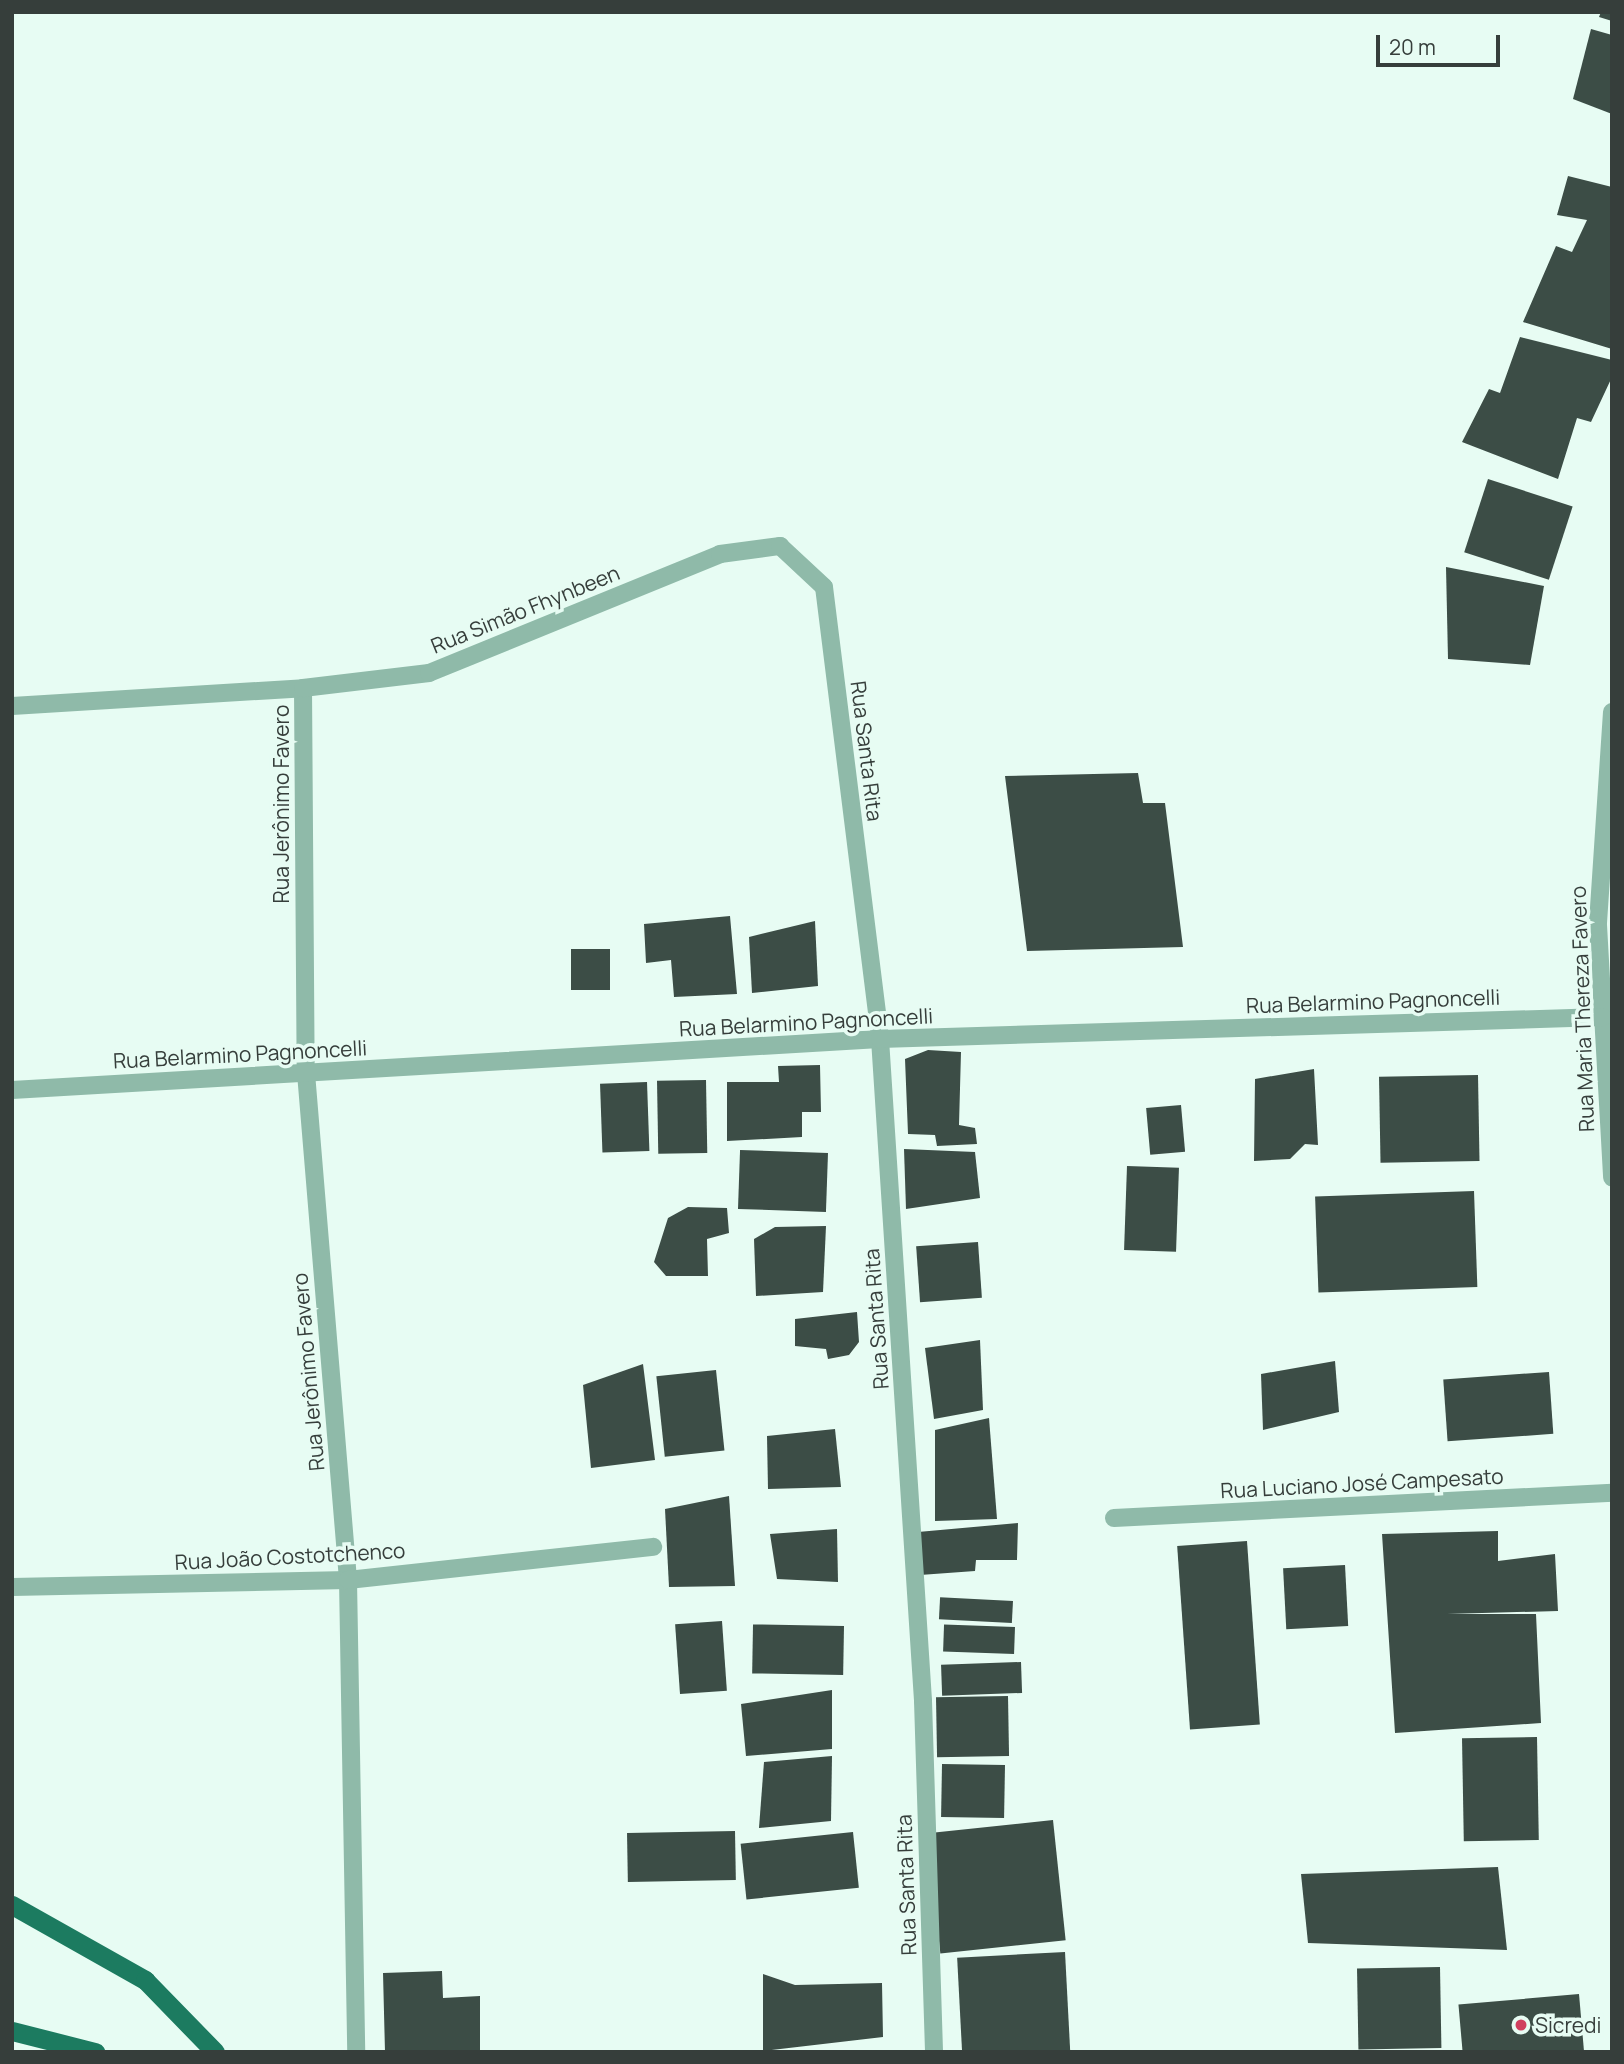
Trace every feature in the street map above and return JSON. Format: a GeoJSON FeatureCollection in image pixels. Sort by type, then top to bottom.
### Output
{"type":"FeatureCollection","features":[{"type":"Feature","properties":{"kind":"highway"},"geometry":{"type":"LineString","coordinates":[[12,1905],[145,1980],[215,2052]]}},
{"type":"Feature","properties":{"kind":"highway"},"geometry":{"type":"LineString","coordinates":[[12,2031],[95,2052]]}},
{"type":"Feature","properties":{"kind":"street","name":"Rua Simão Fhynbeen"},"geometry":{"type":"LineString","coordinates":[[12,706],[303,688],[429,673],[720,554],[780,546],[824,587]]}},
{"type":"Feature","properties":{"kind":"street","name":"Rua Santa Rita"},"geometry":{"type":"LineString","coordinates":[[824,587],[880,1039],[923,1701],[934,2052]]}},
{"type":"Feature","properties":{"kind":"street","name":"Rua Jerônimo Favero"},"geometry":{"type":"LineString","coordinates":[[303,688],[306,1073],[348,1580],[356,2052]]}},
{"type":"Feature","properties":{"kind":"street","name":"Rua Maria Thereza Favero"},"geometry":{"type":"LineString","coordinates":[[1612,712],[1598,925],[1612,1178]]}},
{"type":"Feature","properties":{"kind":"street","name":"Rua Belarmino Pagnoncelli"},"geometry":{"type":"LineString","coordinates":[[12,1090],[880,1039],[1604,1017]]}},
{"type":"Feature","properties":{"kind":"street","name":"Rua Luciano José Campesato"},"geometry":{"type":"LineString","coordinates":[[1114,1518],[1612,1493]]}},
{"type":"Feature","properties":{"kind":"street","name":"Rua João Costotchenco"},"geometry":{"type":"LineString","coordinates":[[12,1587],[348,1580],[653,1547]]}},
{"type":"Feature","properties":{"kind":"building"},"geometry":{"type":"Polygon","coordinates":[[[1601,12],[1612,12],[1612,21],[1599,17],[1601,12]]]}},
{"type":"Feature","properties":{"kind":"building"},"geometry":{"type":"Polygon","coordinates":[[[1591,29],[1612,35],[1612,114],[1573,99],[1591,29]]]}},
{"type":"Feature","properties":{"kind":"building"},"geometry":{"type":"Polygon","coordinates":[[[1568,176],[1612,187],[1612,349],[1523,322],[1556,246],[1572,252],[1587,220],[1557,215],[1568,176]]]}},
{"type":"Feature","properties":{"kind":"building"},"geometry":{"type":"Polygon","coordinates":[[[1520,337],[1612,360],[1612,377],[1591,422],[1577,418],[1558,479],[1462,442],[1489,389],[1500,393],[1520,337]]]}},
{"type":"Feature","properties":{"kind":"building"},"geometry":{"type":"Polygon","coordinates":[[[1488,479],[1573,507],[1549,580],[1464,552],[1488,479]]]}},
{"type":"Feature","properties":{"kind":"building"},"geometry":{"type":"Polygon","coordinates":[[[1446,567],[1544,586],[1530,665],[1448,659],[1446,567]]]}},
{"type":"Feature","properties":{"kind":"building"},"geometry":{"type":"Polygon","coordinates":[[[1138,773],[1143,803],[1165,803],[1183,947],[1027,951],[1005,776],[1138,773]]]}},
{"type":"Feature","properties":{"kind":"building"},"geometry":{"type":"Polygon","coordinates":[[[730,916],[737,994],[674,997],[671,960],[646,963],[644,924],[730,916]]]}},
{"type":"Feature","properties":{"kind":"building"},"geometry":{"type":"Polygon","coordinates":[[[815,921],[818,986],[752,993],[749,937],[815,921]]]}},
{"type":"Feature","properties":{"kind":"building"},"geometry":{"type":"Polygon","coordinates":[[[571,949],[610,949],[610,990],[571,990],[571,949]]]}},
{"type":"Feature","properties":{"kind":"building"},"geometry":{"type":"Polygon","coordinates":[[[928,1050],[961,1052],[959,1125],[975,1128],[977,1144],[937,1146],[935,1135],[908,1134],[905,1059],[928,1050]]]}},
{"type":"Feature","properties":{"kind":"building"},"geometry":{"type":"Polygon","coordinates":[[[820,1065],[821,1112],[802,1112],[802,1137],[727,1141],[727,1082],[779,1082],[778,1066],[820,1065]]]}},
{"type":"Feature","properties":{"kind":"building"},"geometry":{"type":"Polygon","coordinates":[[[1314,1069],[1318,1145],[1305,1144],[1290,1159],[1254,1161],[1255,1079],[1314,1069]]]}},
{"type":"Feature","properties":{"kind":"building"},"geometry":{"type":"Polygon","coordinates":[[[1478,1075],[1480,1161],[1381,1163],[1379,1077],[1478,1075]]]}},
{"type":"Feature","properties":{"kind":"building"},"geometry":{"type":"Polygon","coordinates":[[[706,1080],[707,1153],[658,1154],[657,1081],[706,1080]]]}},
{"type":"Feature","properties":{"kind":"building"},"geometry":{"type":"Polygon","coordinates":[[[647,1082],[649,1151],[602,1153],[600,1084],[647,1082]]]}},
{"type":"Feature","properties":{"kind":"building"},"geometry":{"type":"Polygon","coordinates":[[[1181,1105],[1185,1152],[1150,1155],[1146,1108],[1181,1105]]]}},
{"type":"Feature","properties":{"kind":"building"},"geometry":{"type":"Polygon","coordinates":[[[904,1149],[975,1152],[980,1198],[906,1209],[904,1149]]]}},
{"type":"Feature","properties":{"kind":"building"},"geometry":{"type":"Polygon","coordinates":[[[740,1150],[828,1153],[826,1212],[738,1209],[740,1150]]]}},
{"type":"Feature","properties":{"kind":"building"},"geometry":{"type":"Polygon","coordinates":[[[1127,1166],[1179,1168],[1176,1252],[1124,1250],[1127,1166]]]}},
{"type":"Feature","properties":{"kind":"building"},"geometry":{"type":"Polygon","coordinates":[[[1474,1191],[1477,1287],[1318,1292],[1315,1197],[1474,1191]]]}},
{"type":"Feature","properties":{"kind":"building"},"geometry":{"type":"Polygon","coordinates":[[[688,1207],[727,1208],[729,1233],[707,1239],[708,1276],[666,1276],[654,1262],[668,1218],[688,1207]]]}},
{"type":"Feature","properties":{"kind":"building"},"geometry":{"type":"Polygon","coordinates":[[[826,1226],[823,1292],[756,1296],[754,1239],[775,1227],[826,1226]]]}},
{"type":"Feature","properties":{"kind":"building"},"geometry":{"type":"Polygon","coordinates":[[[978,1242],[982,1298],[920,1302],[916,1246],[978,1242]]]}},
{"type":"Feature","properties":{"kind":"building"},"geometry":{"type":"Polygon","coordinates":[[[857,1312],[859,1342],[849,1355],[828,1359],[826,1349],[795,1346],[795,1319],[857,1312]]]}},
{"type":"Feature","properties":{"kind":"building"},"geometry":{"type":"Polygon","coordinates":[[[980,1340],[983,1410],[934,1419],[925,1348],[980,1340]]]}},
{"type":"Feature","properties":{"kind":"building"},"geometry":{"type":"Polygon","coordinates":[[[1335,1361],[1339,1412],[1263,1430],[1261,1374],[1335,1361]]]}},
{"type":"Feature","properties":{"kind":"building"},"geometry":{"type":"Polygon","coordinates":[[[643,1364],[655,1460],[591,1468],[583,1385],[643,1364]]]}},
{"type":"Feature","properties":{"kind":"building"},"geometry":{"type":"Polygon","coordinates":[[[716,1370],[724,1451],[665,1457],[656,1376],[716,1370]]]}},
{"type":"Feature","properties":{"kind":"building"},"geometry":{"type":"Polygon","coordinates":[[[1549,1372],[1553,1434],[1448,1441],[1443,1379],[1549,1372]]]}},
{"type":"Feature","properties":{"kind":"building"},"geometry":{"type":"Polygon","coordinates":[[[989,1418],[997,1519],[935,1521],[935,1430],[989,1418]]]}},
{"type":"Feature","properties":{"kind":"building"},"geometry":{"type":"Polygon","coordinates":[[[835,1429],[841,1487],[768,1489],[767,1436],[835,1429]]]}},
{"type":"Feature","properties":{"kind":"building"},"geometry":{"type":"Polygon","coordinates":[[[729,1496],[735,1586],[669,1587],[665,1509],[729,1496]]]}},
{"type":"Feature","properties":{"kind":"building"},"geometry":{"type":"Polygon","coordinates":[[[1018,1523],[1017,1560],[976,1560],[975,1571],[920,1575],[918,1532],[1018,1523]]]}},
{"type":"Feature","properties":{"kind":"building"},"geometry":{"type":"Polygon","coordinates":[[[837,1529],[838,1582],[777,1579],[770,1534],[837,1529]]]}},
{"type":"Feature","properties":{"kind":"building"},"geometry":{"type":"Polygon","coordinates":[[[1498,1531],[1498,1561],[1555,1554],[1558,1611],[1447,1614],[1536,1614],[1541,1723],[1395,1733],[1382,1534],[1498,1531]]]}},
{"type":"Feature","properties":{"kind":"building"},"geometry":{"type":"Polygon","coordinates":[[[1247,1541],[1260,1725],[1190,1729],[1177,1546],[1247,1541]]]}},
{"type":"Feature","properties":{"kind":"building"},"geometry":{"type":"Polygon","coordinates":[[[1345,1565],[1348,1626],[1286,1629],[1283,1568],[1345,1565]]]}},
{"type":"Feature","properties":{"kind":"building"},"geometry":{"type":"Polygon","coordinates":[[[940,1597],[1013,1601],[1012,1623],[939,1619],[940,1597]]]}},
{"type":"Feature","properties":{"kind":"building"},"geometry":{"type":"Polygon","coordinates":[[[722,1621],[727,1691],[680,1694],[675,1624],[722,1621]]]}},
{"type":"Feature","properties":{"kind":"building"},"geometry":{"type":"Polygon","coordinates":[[[753,1624],[844,1626],[843,1675],[752,1673],[753,1624]]]}},
{"type":"Feature","properties":{"kind":"building"},"geometry":{"type":"Polygon","coordinates":[[[944,1625],[1015,1627],[1014,1654],[943,1652],[944,1625]]]}},
{"type":"Feature","properties":{"kind":"building"},"geometry":{"type":"Polygon","coordinates":[[[1021,1662],[1022,1693],[942,1696],[941,1665],[1021,1662]]]}},
{"type":"Feature","properties":{"kind":"building"},"geometry":{"type":"Polygon","coordinates":[[[832,1690],[832,1749],[746,1756],[741,1704],[832,1690]]]}},
{"type":"Feature","properties":{"kind":"building"},"geometry":{"type":"Polygon","coordinates":[[[1008,1696],[1009,1756],[937,1757],[936,1697],[1008,1696]]]}},
{"type":"Feature","properties":{"kind":"building"},"geometry":{"type":"Polygon","coordinates":[[[1537,1737],[1539,1840],[1464,1841],[1462,1738],[1537,1737]]]}},
{"type":"Feature","properties":{"kind":"building"},"geometry":{"type":"Polygon","coordinates":[[[832,1756],[831,1821],[759,1828],[764,1762],[832,1756]]]}},
{"type":"Feature","properties":{"kind":"building"},"geometry":{"type":"Polygon","coordinates":[[[942,1764],[1005,1765],[1004,1818],[941,1817],[942,1764]]]}},
{"type":"Feature","properties":{"kind":"building"},"geometry":{"type":"Polygon","coordinates":[[[1053,1820],[1066,1940],[940,1954],[928,1833],[1053,1820]]]}},
{"type":"Feature","properties":{"kind":"building"},"geometry":{"type":"Polygon","coordinates":[[[735,1831],[736,1880],[628,1882],[627,1833],[735,1831]]]}},
{"type":"Feature","properties":{"kind":"building"},"geometry":{"type":"Polygon","coordinates":[[[853,1832],[859,1888],[746,1900],[741,1844],[853,1832]]]}},
{"type":"Feature","properties":{"kind":"building"},"geometry":{"type":"Polygon","coordinates":[[[1498,1867],[1507,1950],[1308,1943],[1301,1874],[1498,1867]]]}},
{"type":"Feature","properties":{"kind":"building"},"geometry":{"type":"Polygon","coordinates":[[[1065,1952],[1070,2052],[962,2052],[957,1958],[1065,1952]]]}},
{"type":"Feature","properties":{"kind":"building"},"geometry":{"type":"Polygon","coordinates":[[[1440,1967],[1441,2048],[1358,2049],[1357,1968],[1440,1967]]]}},
{"type":"Feature","properties":{"kind":"building"},"geometry":{"type":"Polygon","coordinates":[[[442,1971],[443,1998],[480,1996],[480,2052],[385,2052],[383,1973],[442,1971]]]}},
{"type":"Feature","properties":{"kind":"building"},"geometry":{"type":"Polygon","coordinates":[[[763,1974],[795,1985],[882,1983],[883,2037],[763,2051],[763,1974]]]}},
{"type":"Feature","properties":{"kind":"building","name":"Sicredi"},"geometry":{"type":"Polygon","coordinates":[[[1579,1994],[1584,2052],[1463,2052],[1458,2005],[1579,1994]]]}},
{"type":"Feature","properties":{"kind":"place","name":"Sicredi"},"geometry":{"type":"Point","coordinates":[1521,2025]}}]}
